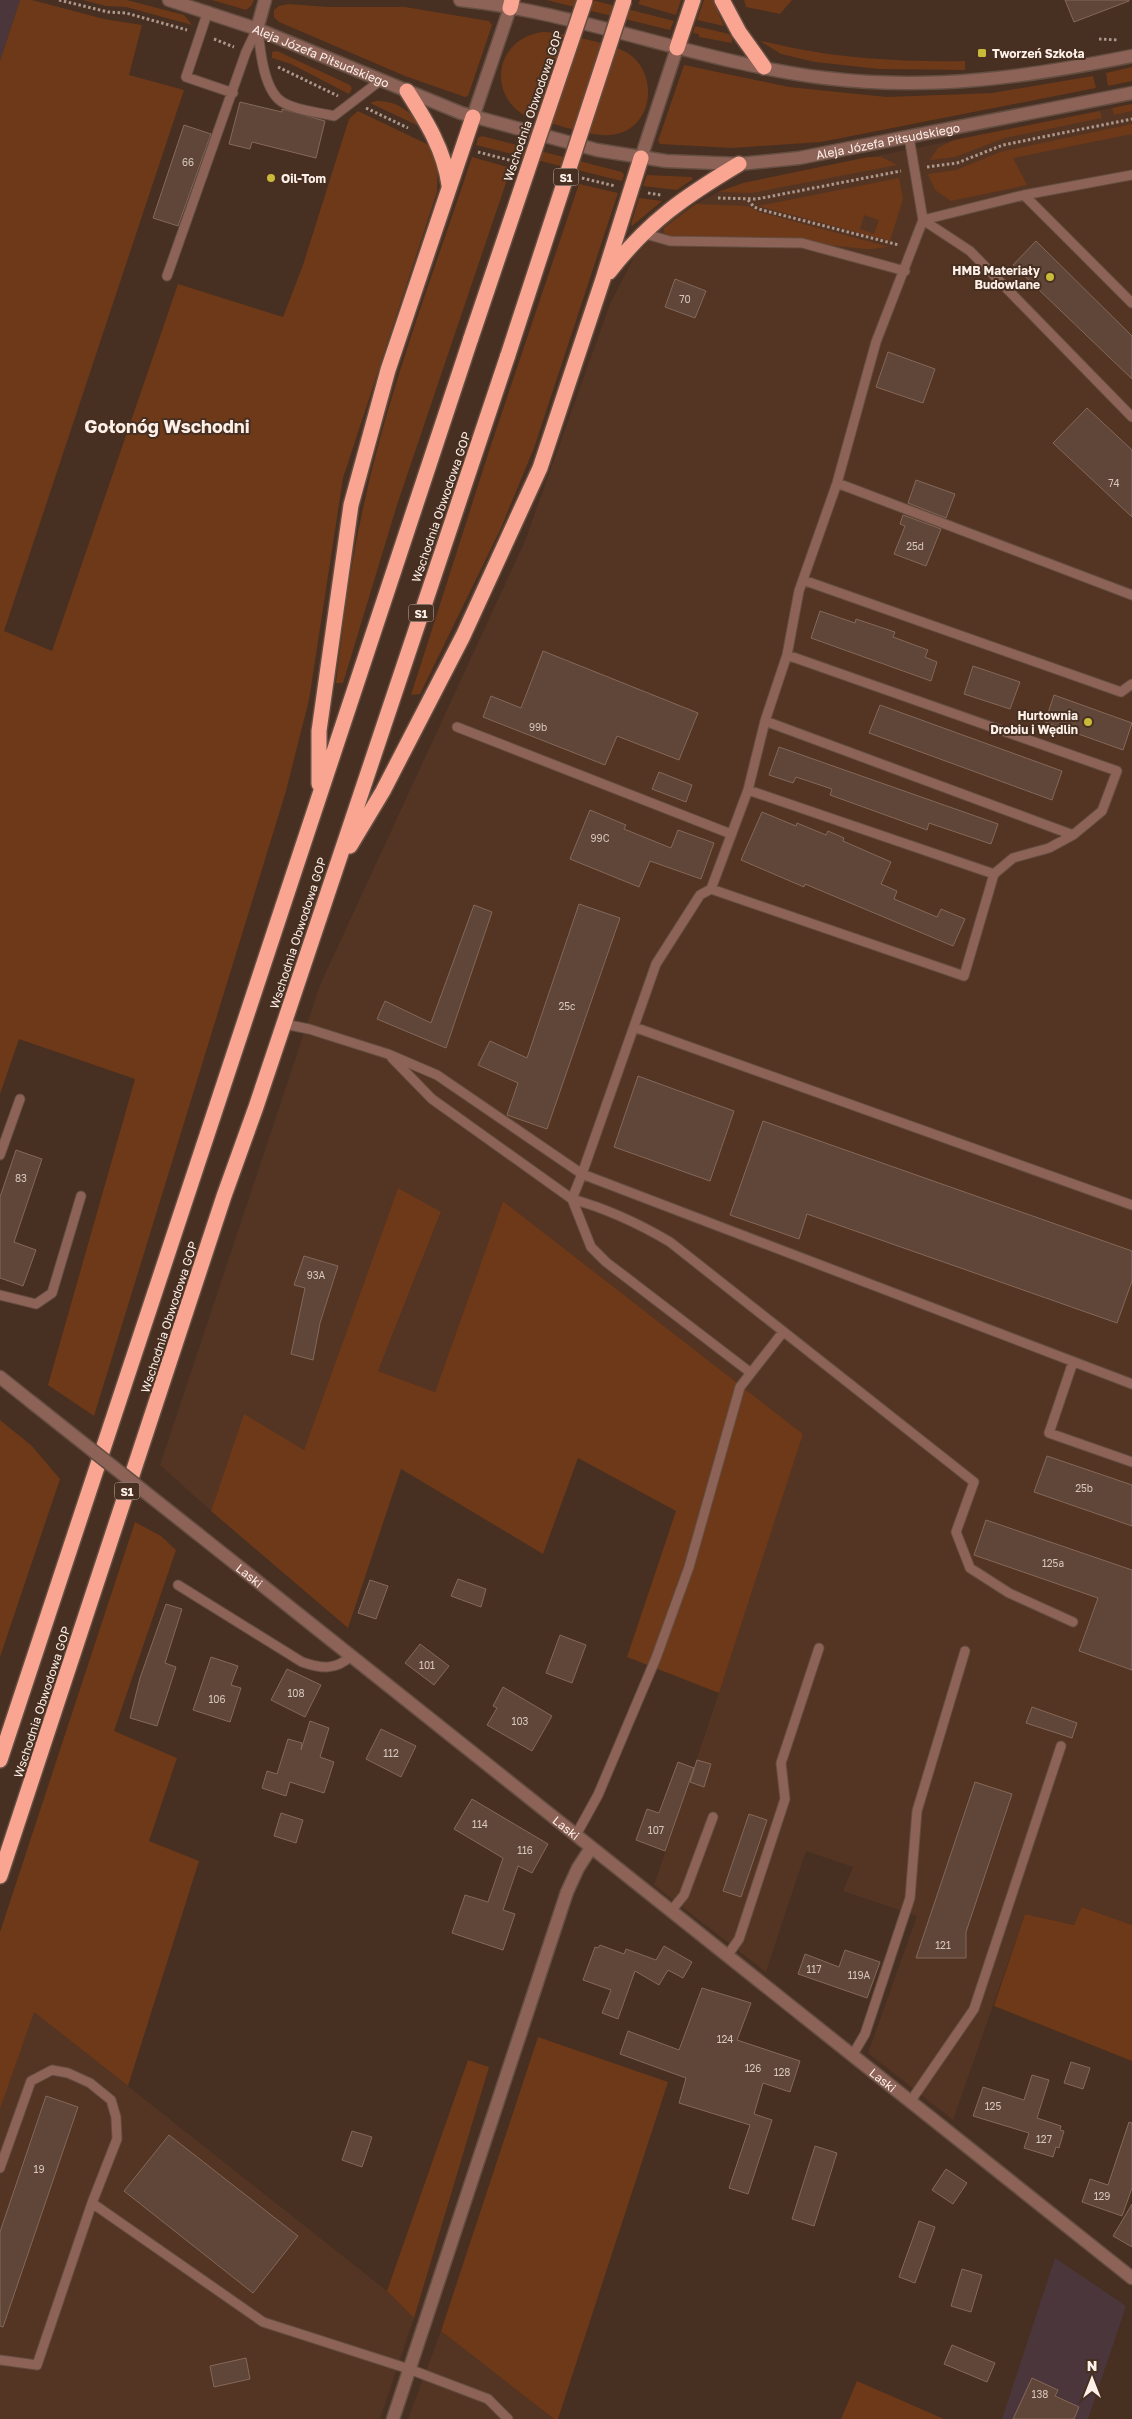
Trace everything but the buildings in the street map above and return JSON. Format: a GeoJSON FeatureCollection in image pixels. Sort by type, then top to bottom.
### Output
{"type":"FeatureCollection","features":[{"type":"Feature","properties":{"kind":"highway","name":"Wschodnia Obwodowa GOP"},"geometry":{"type":"LineString","coordinates":[[0,1760],[471,338],[585,0]]}},
{"type":"Feature","properties":{"kind":"highway","name":"Wschodnia Obwodowa GOP"},"geometry":{"type":"LineString","coordinates":[[0,1876],[224,1196],[284,1024],[508,355],[624,0]]}},
{"type":"Feature","properties":{"kind":"highway"},"geometry":{"type":"LineString","coordinates":[[677,48],[693,0]]}},
{"type":"Feature","properties":{"kind":"highway"},"geometry":{"type":"LineString","coordinates":[[722,0],[739,32],[764,67]]}},
{"type":"Feature","properties":{"kind":"highway"},"geometry":{"type":"LineString","coordinates":[[407,91],[427,122],[442,154],[450,188]]}},
{"type":"Feature","properties":{"kind":"highway"},"geometry":{"type":"LineString","coordinates":[[319,798],[319,731],[351,505],[388,370],[473,117]]}},
{"type":"Feature","properties":{"kind":"highway"},"geometry":{"type":"LineString","coordinates":[[335,871],[383,791],[463,636],[540,468],[641,158]]}},
{"type":"Feature","properties":{"kind":"highway"},"geometry":{"type":"LineString","coordinates":[[603,279],[642,233],[671,208],[739,164]]}},
{"type":"Feature","properties":{"kind":"street","name":"Aleja Józefa Piłsudskiego"},"geometry":{"type":"LineString","coordinates":[[169,0],[208,11],[258,29],[473,117],[558,141],[641,158],[739,164],[799,158],[1132,93]]}},
{"type":"Feature","properties":{"kind":"street"},"geometry":{"type":"LineString","coordinates":[[258,29],[265,0]]}},
{"type":"Feature","properties":{"kind":"street"},"geometry":{"type":"LineString","coordinates":[[460,0],[511,4],[677,48],[824,78],[928,84],[1009,78],[1132,56]]}},
{"type":"Feature","properties":{"kind":"street"},"geometry":{"type":"LineString","coordinates":[[473,117],[511,4]]}},
{"type":"Feature","properties":{"kind":"street"},"geometry":{"type":"LineString","coordinates":[[641,158],[677,48]]}},
{"type":"Feature","properties":{"kind":"street","name":"Laski"},"geometry":{"type":"LineString","coordinates":[[0,1377],[1132,2278]]}},
{"type":"Feature","properties":{"kind":"street"},"geometry":{"type":"LineString","coordinates":[[393,2419],[567,1892],[578,1868],[591,1848]]}},
{"type":"Feature","properties":{"kind":"lane"},"geometry":{"type":"LineString","coordinates":[[208,11],[186,77],[233,93]]}},
{"type":"Feature","properties":{"kind":"lane"},"geometry":{"type":"LineString","coordinates":[[258,29],[261,59],[273,95],[285,104],[334,116],[381,80]]}},
{"type":"Feature","properties":{"kind":"lane"},"geometry":{"type":"LineString","coordinates":[[167,276],[246,52],[258,29]]}},
{"type":"Feature","properties":{"kind":"lane"},"geometry":{"type":"LineString","coordinates":[[751,1373],[606,1262],[591,1247],[572,1199],[656,964],[700,895],[711,889],[748,790],[765,721],[788,655],[799,591],[836,483],[876,342],[914,249],[923,220],[909,137]]}},
{"type":"Feature","properties":{"kind":"lane"},"geometry":{"type":"LineString","coordinates":[[923,220],[1024,195],[1132,175]]}},
{"type":"Feature","properties":{"kind":"lane"},"geometry":{"type":"LineString","coordinates":[[1024,195],[1132,303]]}},
{"type":"Feature","properties":{"kind":"lane"},"geometry":{"type":"LineString","coordinates":[[923,220],[970,251],[1132,417]]}},
{"type":"Feature","properties":{"kind":"lane"},"geometry":{"type":"LineString","coordinates":[[642,233],[670,241],[802,243],[905,271]]}},
{"type":"Feature","properties":{"kind":"lane"},"geometry":{"type":"LineString","coordinates":[[836,483],[1132,595]]}},
{"type":"Feature","properties":{"kind":"lane"},"geometry":{"type":"LineString","coordinates":[[803,580],[1122,692],[1132,684]]}},
{"type":"Feature","properties":{"kind":"lane"},"geometry":{"type":"LineString","coordinates":[[711,889],[964,976],[994,874],[1013,858],[1049,848],[1073,835],[1102,810],[1117,771],[788,655]]}},
{"type":"Feature","properties":{"kind":"lane"},"geometry":{"type":"LineString","coordinates":[[765,721],[1073,835]]}},
{"type":"Feature","properties":{"kind":"lane"},"geometry":{"type":"LineString","coordinates":[[457,727],[731,834]]}},
{"type":"Feature","properties":{"kind":"lane"},"geometry":{"type":"LineString","coordinates":[[748,790],[994,874]]}},
{"type":"Feature","properties":{"kind":"lane"},"geometry":{"type":"LineString","coordinates":[[284,1024],[309,1029],[388,1054],[437,1075],[582,1174],[1132,1384]]}},
{"type":"Feature","properties":{"kind":"lane"},"geometry":{"type":"LineString","coordinates":[[634,1027],[1132,1205]]}},
{"type":"Feature","properties":{"kind":"lane"},"geometry":{"type":"LineString","coordinates":[[388,1054],[432,1099],[572,1199],[602,1207],[639,1224],[670,1242],[974,1482],[956,1532],[970,1568],[1009,1593],[1073,1622]]}},
{"type":"Feature","properties":{"kind":"lane"},"geometry":{"type":"LineString","coordinates":[[0,1155],[20,1099]]}},
{"type":"Feature","properties":{"kind":"lane"},"geometry":{"type":"LineString","coordinates":[[0,1295],[36,1304],[52,1292],[82,1196]]}},
{"type":"Feature","properties":{"kind":"lane"},"geometry":{"type":"LineString","coordinates":[[576,1835],[598,1795],[656,1658],[689,1567],[740,1387],[782,1332]]}},
{"type":"Feature","properties":{"kind":"lane"},"geometry":{"type":"LineString","coordinates":[[1073,1362],[1049,1433],[1132,1462]]}},
{"type":"Feature","properties":{"kind":"lane"},"geometry":{"type":"LineString","coordinates":[[178,1585],[302,1662],[323,1668],[334,1667],[342,1664],[351,1656]]}},
{"type":"Feature","properties":{"kind":"lane"},"geometry":{"type":"LineString","coordinates":[[727,1956],[739,1939],[785,1799],[781,1763],[819,1648]]}},
{"type":"Feature","properties":{"kind":"lane"},"geometry":{"type":"LineString","coordinates":[[852,2056],[865,2034],[910,1898],[917,1811],[965,1651]]}},
{"type":"Feature","properties":{"kind":"lane"},"geometry":{"type":"LineString","coordinates":[[910,2102],[974,2009],[1061,1746]]}},
{"type":"Feature","properties":{"kind":"lane"},"geometry":{"type":"LineString","coordinates":[[671,1911],[684,1895],[713,1817]]}},
{"type":"Feature","properties":{"kind":"lane"},"geometry":{"type":"LineString","coordinates":[[0,2168],[31,2081],[52,2070],[68,2073],[90,2083],[111,2100],[116,2116],[117,2139],[92,2203],[37,2365],[0,2360]]}},
{"type":"Feature","properties":{"kind":"lane"},"geometry":{"type":"LineString","coordinates":[[92,2203],[263,2322],[410,2369],[488,2399],[508,2419]]}},
{"type":"Feature","properties":{"kind":"path"},"geometry":{"type":"LineString","coordinates":[[1099,39],[1125,39]]}},
{"type":"Feature","properties":{"kind":"path"},"geometry":{"type":"LineString","coordinates":[[1109,123],[1132,119]]}},
{"type":"Feature","properties":{"kind":"path"},"geometry":{"type":"LineString","coordinates":[[641,192],[664,195]]}},
{"type":"Feature","properties":{"kind":"path"},"geometry":{"type":"LineString","coordinates":[[708,198],[748,200],[754,207],[762,210],[914,249]]}},
{"type":"Feature","properties":{"kind":"shaded area"},"geometry":{"type":"Polygon","coordinates":[[[0,0],[20,0],[0,61],[0,0]]]}},
{"type":"Feature","properties":{"kind":"shaded area"},"geometry":{"type":"Polygon","coordinates":[[[20,0],[32,0],[104,19],[142,25],[129,75],[184,90],[4,631],[52,651],[178,284],[283,317],[303,265],[349,119],[358,111],[431,146],[438,165],[437,192],[343,478],[309,700],[286,791],[94,1416],[48,1385],[135,1079],[19,1039],[0,1094],[0,61],[20,0]]]}},
{"type":"Feature","properties":{"kind":"shaded area"},"geometry":{"type":"Polygon","coordinates":[[[83,0],[127,0],[184,15],[192,25],[126,7],[106,6],[83,0]]]}},
{"type":"Feature","properties":{"kind":"shaded area"},"geometry":{"type":"Polygon","coordinates":[[[212,0],[254,0],[246,10],[212,0]]]}},
{"type":"Feature","properties":{"kind":"shaded area"},"geometry":{"type":"Polygon","coordinates":[[[546,0],[592,0],[674,21],[670,30],[546,0]]]}},
{"type":"Feature","properties":{"kind":"shaded area"},"geometry":{"type":"Polygon","coordinates":[[[640,0],[681,0],[676,15],[638,4],[640,0]]]}},
{"type":"Feature","properties":{"kind":"shaded area"},"geometry":{"type":"Polygon","coordinates":[[[704,0],[713,0],[724,26],[697,20],[704,0]]]}},
{"type":"Feature","properties":{"kind":"shaded area"},"geometry":{"type":"Polygon","coordinates":[[[744,0],[792,0],[780,14],[746,7],[744,0]]]}},
{"type":"Feature","properties":{"kind":"shaded area"},"geometry":{"type":"Polygon","coordinates":[[[288,4],[328,7],[405,7],[489,21],[492,25],[468,96],[465,97],[405,76],[279,22],[274,17],[274,10],[279,6],[288,4]]]}},
{"type":"Feature","properties":{"kind":"shaded area"},"geometry":{"type":"Polygon","coordinates":[[[695,26],[729,34],[732,38],[732,43],[699,37],[699,34],[693,33],[695,26]]]}},
{"type":"Feature","properties":{"kind":"shaded area"},"geometry":{"type":"Polygon","coordinates":[[[544,32],[563,34],[612,46],[629,54],[639,63],[645,75],[648,88],[643,114],[635,124],[624,132],[610,135],[591,134],[524,115],[512,105],[504,92],[501,79],[502,66],[507,54],[516,43],[528,36],[544,32]]]}},
{"type":"Feature","properties":{"kind":"shaded area"},"geometry":{"type":"Polygon","coordinates":[[[760,41],[814,52],[857,57],[922,61],[965,61],[965,70],[879,69],[815,62],[781,54],[760,41]]]}},
{"type":"Feature","properties":{"kind":"shaded area"},"geometry":{"type":"Polygon","coordinates":[[[277,51],[350,85],[352,89],[349,94],[291,64],[272,58],[272,52],[277,51]]]}},
{"type":"Feature","properties":{"kind":"shaded area"},"geometry":{"type":"Polygon","coordinates":[[[684,65],[789,87],[887,97],[992,93],[1093,76],[1096,88],[821,142],[732,148],[660,144],[658,141],[684,65]]]}},
{"type":"Feature","properties":{"kind":"shaded area"},"geometry":{"type":"Polygon","coordinates":[[[1132,67],[1132,81],[1108,86],[1106,73],[1132,67]]]}},
{"type":"Feature","properties":{"kind":"shaded area"},"geometry":{"type":"Polygon","coordinates":[[[384,101],[403,108],[423,128],[370,103],[384,101]]]}},
{"type":"Feature","properties":{"kind":"shaded area"},"geometry":{"type":"Polygon","coordinates":[[[1132,104],[1132,1925],[1083,1907],[1075,1925],[1025,1914],[953,2120],[868,2053],[917,1916],[843,1891],[853,1867],[806,1851],[766,1972],[654,1885],[803,1434],[503,1201],[435,1392],[378,1371],[441,1213],[398,1188],[304,1450],[244,1415],[211,1511],[160,1465],[320,985],[525,541],[610,304],[634,257],[664,225],[683,211],[718,192],[743,183],[1132,104]]]}},
{"type":"Feature","properties":{"kind":"shaded area"},"geometry":{"type":"Polygon","coordinates":[[[1132,104],[1132,111],[1114,115],[1112,108],[1132,104]]]}},
{"type":"Feature","properties":{"kind":"shaded area"},"geometry":{"type":"Polygon","coordinates":[[[1100,111],[1102,118],[1005,138],[955,157],[930,160],[938,148],[954,140],[1100,111]]]}},
{"type":"Feature","properties":{"kind":"shaded area"},"geometry":{"type":"Polygon","coordinates":[[[1132,124],[1132,134],[1013,158],[1027,185],[951,201],[935,190],[928,174],[956,170],[1000,152],[1132,124]]]}},
{"type":"Feature","properties":{"kind":"shaded area"},"geometry":{"type":"Polygon","coordinates":[[[482,136],[622,172],[624,175],[622,181],[476,145],[478,138],[482,136]]]}},
{"type":"Feature","properties":{"kind":"shaded area"},"geometry":{"type":"Polygon","coordinates":[[[472,157],[511,168],[397,505],[343,683],[336,683],[353,559],[371,472],[411,336],[472,157]]]}},
{"type":"Feature","properties":{"kind":"shaded area"},"geometry":{"type":"Polygon","coordinates":[[[868,157],[882,157],[897,165],[752,193],[718,192],[743,183],[868,157]]]}},
{"type":"Feature","properties":{"kind":"shaded area"},"geometry":{"type":"Polygon","coordinates":[[[647,175],[691,177],[693,179],[677,190],[643,186],[647,175]]]}},
{"type":"Feature","properties":{"kind":"shaded area"},"geometry":{"type":"Polygon","coordinates":[[[899,178],[903,199],[890,241],[758,206],[899,178]],[[864,215],[860,229],[874,234],[879,220],[864,215]]]}},
{"type":"Feature","properties":{"kind":"shaded area"},"geometry":{"type":"Polygon","coordinates":[[[579,184],[618,193],[534,448],[501,528],[420,694],[411,695],[491,445],[579,184]]]}},
{"type":"Feature","properties":{"kind":"shaded area"},"geometry":{"type":"Polygon","coordinates":[[[639,198],[662,201],[632,226],[631,224],[639,198]]]}},
{"type":"Feature","properties":{"kind":"shaded area"},"geometry":{"type":"Polygon","coordinates":[[[696,204],[748,206],[759,212],[889,247],[869,249],[768,240],[670,236],[664,233],[664,228],[696,204]]]}},
{"type":"Feature","properties":{"kind":"shaded area"},"geometry":{"type":"Polygon","coordinates":[[[398,1188],[441,1212],[378,1371],[435,1392],[503,1201],[803,1434],[719,1693],[627,1657],[676,1511],[578,1458],[543,1554],[401,1469],[348,1628],[211,1511],[244,1414],[304,1450],[398,1188]]]}},
{"type":"Feature","properties":{"kind":"shaded area"},"geometry":{"type":"Polygon","coordinates":[[[0,1420],[32,1446],[60,1479],[0,1657],[0,1420]]]}},
{"type":"Feature","properties":{"kind":"shaded area"},"geometry":{"type":"Polygon","coordinates":[[[135,1522],[161,1536],[176,1550],[114,1731],[177,1758],[149,1841],[199,1861],[128,2086],[34,2012],[0,2109],[0,1932],[135,1522]]]}},
{"type":"Feature","properties":{"kind":"shaded area"},"geometry":{"type":"Polygon","coordinates":[[[1082,1907],[1132,1925],[1132,2061],[994,2006],[1025,1914],[1074,1925],[1082,1907]]]}},
{"type":"Feature","properties":{"kind":"shaded area"},"geometry":{"type":"Polygon","coordinates":[[[33,2011],[387,2291],[414,2318],[380,2419],[0,2419],[0,2109],[33,2011]]]}},
{"type":"Feature","properties":{"kind":"shaded area"},"geometry":{"type":"Polygon","coordinates":[[[538,2037],[668,2082],[558,2419],[554,2419],[441,2331],[538,2037]]]}},
{"type":"Feature","properties":{"kind":"shaded area"},"geometry":{"type":"Polygon","coordinates":[[[468,2060],[489,2067],[414,2318],[387,2291],[468,2060]]]}},
{"type":"Feature","properties":{"kind":"shaded area"},"geometry":{"type":"Polygon","coordinates":[[[1055,2258],[1126,2306],[1088,2419],[1002,2419],[1055,2258]]]}},
{"type":"Feature","properties":{"kind":"shaded area"},"geometry":{"type":"Polygon","coordinates":[[[441,2331],[554,2419],[408,2419],[441,2331]]]}},
{"type":"Feature","properties":{"kind":"shaded area"},"geometry":{"type":"Polygon","coordinates":[[[857,2381],[944,2419],[841,2419],[857,2381]]]}},
{"type":"Feature","properties":{"kind":"place","name":"Tworzeń Szkoła"},"geometry":{"type":"Point","coordinates":[982,53]}},
{"type":"Feature","properties":{"kind":"place","name":"Oil-Tom"},"geometry":{"type":"Point","coordinates":[271,178]}},
{"type":"Feature","properties":{"kind":"place","name":"HMB Materiały Budowlane"},"geometry":{"type":"Point","coordinates":[1050,277]}},
{"type":"Feature","properties":{"kind":"place","name":"Hurtownia Drobiu i Wędlin"},"geometry":{"type":"Point","coordinates":[1088,722]}},
{"type":"Feature","properties":{"kind":"district","name":"Gołonóg Wschodni"},"geometry":{"type":"Point","coordinates":[167,426]}}]}
